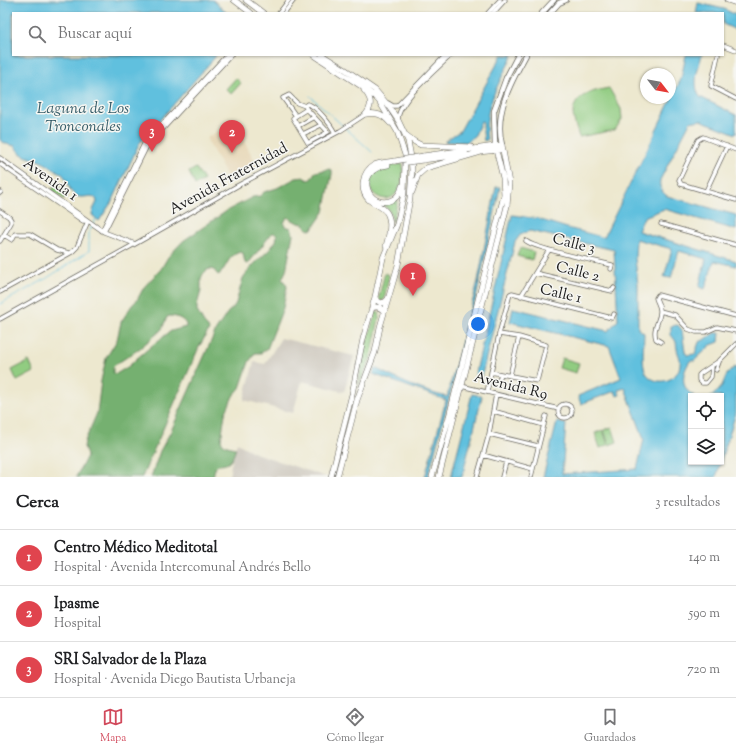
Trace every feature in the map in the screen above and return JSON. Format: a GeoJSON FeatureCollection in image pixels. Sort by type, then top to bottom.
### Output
{"type":"FeatureCollection","features":[{"type":"Feature","properties":{"kind":"main road"},"geometry":{"type":"LineString","coordinates":[[234,0],[254,12]]}},
{"type":"Feature","properties":{"kind":"main road"},"geometry":{"type":"LineString","coordinates":[[246,0],[262,12]]}},
{"type":"Feature","properties":{"kind":"main road"},"geometry":{"type":"LineString","coordinates":[[249,0],[265,12]]}},
{"type":"Feature","properties":{"kind":"main road"},"geometry":{"type":"LineString","coordinates":[[239,2],[244,12]]}},
{"type":"Feature","properties":{"kind":"main road"},"geometry":{"type":"LineString","coordinates":[[239,2],[250,12]]}},
{"type":"Feature","properties":{"kind":"main road"},"geometry":{"type":"LineString","coordinates":[[315,56],[342,70],[373,94],[389,116],[399,137],[405,155],[404,193],[397,224],[383,258]]}},
{"type":"Feature","properties":{"kind":"main road"},"geometry":{"type":"LineString","coordinates":[[322,56],[375,90],[385,101],[398,120],[405,134],[410,150],[412,164],[410,198],[400,256],[387,300],[372,365],[359,395],[337,477]]}},
{"type":"Feature","properties":{"kind":"main road"},"geometry":{"type":"LineString","coordinates":[[361,86],[371,102],[369,111],[366,114]]}},
{"type":"Feature","properties":{"kind":"main road"},"geometry":{"type":"LineString","coordinates":[[366,114],[374,113],[385,118],[399,137]]}},
{"type":"Feature","properties":{"kind":"main road"},"geometry":{"type":"LineString","coordinates":[[405,134],[421,145],[481,150]]}},
{"type":"Feature","properties":{"kind":"main road"},"geometry":{"type":"LineString","coordinates":[[331,477],[352,394],[363,339],[375,297],[390,224],[389,216],[383,208],[369,199],[363,190],[363,180],[368,170],[374,165],[502,147],[509,183],[508,196],[460,386],[432,477]]}},
{"type":"Feature","properties":{"kind":"main road"},"geometry":{"type":"LineString","coordinates":[[439,477],[504,195],[503,178],[496,148]]}},
{"type":"Feature","properties":{"kind":"main road"},"geometry":{"type":"LineString","coordinates":[[410,198],[418,175],[426,168],[481,150]]}},
{"type":"Feature","properties":{"kind":"main road"},"geometry":{"type":"LineString","coordinates":[[396,162],[373,170],[369,175],[367,187],[372,197],[384,202],[396,198],[401,190],[405,166]]}},
{"type":"Feature","properties":{"kind":"main road"},"geometry":{"type":"LineString","coordinates":[[375,297],[378,302],[381,303],[387,300]]}},
{"type":"Feature","properties":{"kind":"main road"},"geometry":{"type":"LineString","coordinates":[[372,308],[382,308],[384,312]]}},
{"type":"Feature","properties":{"kind":"street"},"geometry":{"type":"LineString","coordinates":[[280,12],[289,0]]}},
{"type":"Feature","properties":{"kind":"street"},"geometry":{"type":"LineString","coordinates":[[285,12],[294,0]]}},
{"type":"Feature","properties":{"kind":"street"},"geometry":{"type":"LineString","coordinates":[[489,12],[500,0]]}},
{"type":"Feature","properties":{"kind":"street"},"geometry":{"type":"LineString","coordinates":[[493,12],[505,0]]}},
{"type":"Feature","properties":{"kind":"street"},"geometry":{"type":"LineString","coordinates":[[543,12],[554,0]]}},
{"type":"Feature","properties":{"kind":"street"},"geometry":{"type":"LineString","coordinates":[[551,12],[559,4],[566,0]]}},
{"type":"Feature","properties":{"kind":"street"},"geometry":{"type":"LineString","coordinates":[[727,0],[736,3]]}},
{"type":"Feature","properties":{"kind":"street"},"geometry":{"type":"LineString","coordinates":[[724,45],[736,50]]}},
{"type":"Feature","properties":{"kind":"street"},"geometry":{"type":"LineString","coordinates":[[101,230],[144,144],[226,56]]}},
{"type":"Feature","properties":{"kind":"street"},"geometry":{"type":"LineString","coordinates":[[101,230],[147,146],[230,56]]}},
{"type":"Feature","properties":{"kind":"street"},"geometry":{"type":"LineString","coordinates":[[385,101],[393,106],[397,106],[445,56]]}},
{"type":"Feature","properties":{"kind":"street"},"geometry":{"type":"LineString","coordinates":[[398,120],[398,113],[403,103],[450,56]]}},
{"type":"Feature","properties":{"kind":"street"},"geometry":{"type":"LineString","coordinates":[[496,148],[494,111],[506,78],[517,56]]}},
{"type":"Feature","properties":{"kind":"street"},"geometry":{"type":"LineString","coordinates":[[502,147],[500,137],[502,108],[506,94],[525,56]]}},
{"type":"Feature","properties":{"kind":"street"},"geometry":{"type":"LineString","coordinates":[[718,56],[712,87],[736,99]]}},
{"type":"Feature","properties":{"kind":"street"},"geometry":{"type":"LineString","coordinates":[[296,116],[283,100],[284,97],[289,95],[297,103],[306,108],[328,133],[308,143],[293,118],[296,116],[306,108],[307,104],[311,105],[331,125],[335,133]]}},
{"type":"Feature","properties":{"kind":"street","name":"Avenida Fraternidad"},"geometry":{"type":"LineString","coordinates":[[0,318],[335,133],[366,114]]}},
{"type":"Feature","properties":{"kind":"street"},"geometry":{"type":"LineString","coordinates":[[298,126],[314,117]]}},
{"type":"Feature","properties":{"kind":"street"},"geometry":{"type":"LineString","coordinates":[[303,134],[321,125]]}},
{"type":"Feature","properties":{"kind":"street"},"geometry":{"type":"LineString","coordinates":[[735,198],[681,184],[679,178],[699,139],[703,137],[736,150]]}},
{"type":"Feature","properties":{"kind":"street"},"geometry":{"type":"LineString","coordinates":[[706,191],[727,146]]}},
{"type":"Feature","properties":{"kind":"street","name":"Avenida 1"},"geometry":{"type":"LineString","coordinates":[[0,158],[85,218],[88,222]]}},
{"type":"Feature","properties":{"kind":"street","name":"Avenida 1"},"geometry":{"type":"LineString","coordinates":[[0,164],[83,221],[88,222]]}},
{"type":"Feature","properties":{"kind":"street"},"geometry":{"type":"LineString","coordinates":[[0,211],[11,220],[0,241]]}},
{"type":"Feature","properties":{"kind":"street"},"geometry":{"type":"LineString","coordinates":[[0,292],[77,247],[88,222],[101,230],[135,244]]}},
{"type":"Feature","properties":{"kind":"street"},"geometry":{"type":"LineString","coordinates":[[660,224],[736,245]]}},
{"type":"Feature","properties":{"kind":"street"},"geometry":{"type":"LineString","coordinates":[[4,235],[12,240],[15,234],[30,234],[57,250],[69,253]]}},
{"type":"Feature","properties":{"kind":"street","name":"Calle 3"},"geometry":{"type":"LineString","coordinates":[[526,241],[530,244],[549,250],[612,265],[611,270]]}},
{"type":"Feature","properties":{"kind":"street"},"geometry":{"type":"LineString","coordinates":[[521,296],[549,250]]}},
{"type":"Feature","properties":{"kind":"street","name":"Calle 2"},"geometry":{"type":"LineString","coordinates":[[535,272],[612,291],[614,288]]}},
{"type":"Feature","properties":{"kind":"street","name":"Calle 1"},"geometry":{"type":"LineString","coordinates":[[499,334],[506,304],[512,293],[612,318],[614,314]]}},
{"type":"Feature","properties":{"kind":"street"},"geometry":{"type":"LineString","coordinates":[[661,342],[656,339],[654,334],[660,311],[656,298],[658,295],[736,316]]}},
{"type":"Feature","properties":{"kind":"street"},"geometry":{"type":"LineString","coordinates":[[660,311],[675,315],[688,328],[696,332],[706,332],[717,327],[736,331]]}},
{"type":"Feature","properties":{"kind":"street"},"geometry":{"type":"LineString","coordinates":[[487,392],[491,372],[499,334],[519,337],[545,344],[538,380],[536,381],[491,372]]}},
{"type":"Feature","properties":{"kind":"street"},"geometry":{"type":"LineString","coordinates":[[510,375],[519,337]]}},
{"type":"Feature","properties":{"kind":"street"},"geometry":{"type":"LineString","coordinates":[[712,366],[710,379],[702,383],[699,380],[699,375],[719,361],[736,344]]}},
{"type":"Feature","properties":{"kind":"street"},"geometry":{"type":"LineString","coordinates":[[716,370],[719,361]]}},
{"type":"Feature","properties":{"kind":"street"},"geometry":{"type":"LineString","coordinates":[[498,383],[501,374]]}},
{"type":"Feature","properties":{"kind":"street","name":"Avenida R9"},"geometry":{"type":"LineString","coordinates":[[460,386],[559,409]]}},
{"type":"Feature","properties":{"kind":"street"},"geometry":{"type":"LineString","coordinates":[[477,477],[496,394]]}},
{"type":"Feature","properties":{"kind":"street"},"geometry":{"type":"LineString","coordinates":[[493,411],[544,425]]}},
{"type":"Feature","properties":{"kind":"street"},"geometry":{"type":"LineString","coordinates":[[531,477],[546,416]]}},
{"type":"Feature","properties":{"kind":"street"},"geometry":{"type":"LineString","coordinates":[[488,434],[538,446]]}},
{"type":"Feature","properties":{"kind":"street"},"geometry":{"type":"LineString","coordinates":[[483,456],[533,469]]}},
{"type":"Feature","properties":{"kind":"street"},"geometry":{"type":"LineString","coordinates":[[502,477],[506,462]]}},
{"type":"Feature","properties":{"kind":"shaded area"},"geometry":{"type":"Polygon","coordinates":[[[234,122],[258,167],[230,182],[206,138],[234,122]]]}},
{"type":"Feature","properties":{"kind":"shaded area"},"geometry":{"type":"Polygon","coordinates":[[[281,338],[354,356],[344,392],[302,381],[293,413],[244,400],[254,362],[265,364],[281,338]]]}},
{"type":"Feature","properties":{"kind":"shaded area"},"geometry":{"type":"Polygon","coordinates":[[[237,443],[255,453],[326,477],[229,477],[237,443]]]}},
{"type":"Feature","properties":{"kind":"green space"},"geometry":{"type":"Polygon","coordinates":[[[236,78],[241,83],[231,94],[226,89],[236,78]]]}},
{"type":"Feature","properties":{"kind":"green space"},"geometry":{"type":"Polygon","coordinates":[[[609,88],[621,109],[622,119],[615,130],[579,137],[574,122],[573,112],[577,101],[586,94],[609,88]]]}},
{"type":"Feature","properties":{"kind":"green space"},"geometry":{"type":"Polygon","coordinates":[[[403,164],[401,183],[399,189],[393,196],[386,199],[373,193],[369,187],[368,180],[372,173],[381,167],[403,164]]]}},
{"type":"Feature","properties":{"kind":"green space"},"geometry":{"type":"Polygon","coordinates":[[[196,168],[204,180],[195,185],[189,172],[196,168]]]}},
{"type":"Feature","properties":{"kind":"green space"},"geometry":{"type":"Polygon","coordinates":[[[330,169],[332,171],[324,212],[310,230],[307,229],[304,224],[298,223],[287,217],[284,223],[285,226],[291,228],[293,234],[286,271],[282,279],[287,287],[283,308],[267,349],[261,353],[255,353],[249,362],[240,388],[233,396],[225,414],[221,440],[225,445],[236,448],[230,461],[226,464],[218,465],[215,468],[213,477],[151,477],[160,451],[171,431],[216,330],[236,303],[243,278],[251,267],[270,249],[276,241],[277,235],[275,233],[272,233],[248,264],[245,263],[243,253],[240,252],[231,258],[218,275],[214,270],[210,269],[203,274],[201,278],[201,291],[197,311],[209,330],[199,347],[142,477],[76,477],[87,456],[84,447],[85,441],[97,413],[101,381],[106,358],[117,340],[121,322],[137,300],[144,287],[161,269],[168,257],[183,241],[228,210],[296,178],[303,177],[308,180],[311,179],[315,172],[330,169]],[[172,316],[167,317],[162,329],[139,349],[115,365],[113,367],[113,373],[116,374],[129,366],[171,331],[186,327],[183,320],[172,316]]]}},
{"type":"Feature","properties":{"kind":"green space"},"geometry":{"type":"Polygon","coordinates":[[[55,185],[68,193],[64,199],[52,190],[55,185]]]}},
{"type":"Feature","properties":{"kind":"green space"},"geometry":{"type":"Polygon","coordinates":[[[398,199],[393,222],[389,210],[381,204],[391,203],[398,199]]]}},
{"type":"Feature","properties":{"kind":"green space"},"geometry":{"type":"Polygon","coordinates":[[[520,248],[534,252],[532,260],[517,256],[520,248]]]}},
{"type":"Feature","properties":{"kind":"green space"},"geometry":{"type":"Polygon","coordinates":[[[385,273],[389,275],[384,300],[380,301],[379,297],[385,273]]]}},
{"type":"Feature","properties":{"kind":"green space"},"geometry":{"type":"Polygon","coordinates":[[[376,312],[380,313],[371,358],[358,386],[363,354],[376,312]]]}},
{"type":"Feature","properties":{"kind":"green space"},"geometry":{"type":"Polygon","coordinates":[[[562,358],[579,363],[576,373],[559,368],[562,358]]]}},
{"type":"Feature","properties":{"kind":"green space"},"geometry":{"type":"Polygon","coordinates":[[[29,361],[34,372],[17,381],[12,370],[29,361]]]}},
{"type":"Feature","properties":{"kind":"green space"},"geometry":{"type":"Polygon","coordinates":[[[612,427],[617,442],[609,445],[604,430],[612,427]]]}},
{"type":"Feature","properties":{"kind":"green space"},"geometry":{"type":"Polygon","coordinates":[[[603,430],[608,445],[600,448],[595,433],[603,430]]]}},
{"type":"Feature","properties":{"kind":"water","name":"Laguna de Los Tronconales"},"geometry":{"type":"Polygon","coordinates":[[[0,0],[213,0],[226,12],[12,12],[12,56],[216,56],[139,144],[113,200],[99,221],[92,215],[97,202],[94,197],[77,196],[72,192],[62,174],[43,162],[22,155],[15,146],[6,144],[0,140],[0,0]]]}},
{"type":"Feature","properties":{"kind":"water"},"geometry":{"type":"Polygon","coordinates":[[[698,3],[724,9],[736,15],[736,30],[724,24],[724,12],[696,12],[698,3]]]}},
{"type":"Feature","properties":{"kind":"water"},"geometry":{"type":"Polygon","coordinates":[[[501,56],[513,56],[493,96],[487,117],[487,140],[484,141],[483,122],[481,121],[475,135],[467,142],[445,142],[460,131],[501,56]]]}},
{"type":"Feature","properties":{"kind":"water"},"geometry":{"type":"Polygon","coordinates":[[[686,56],[702,56],[696,76],[696,87],[700,97],[736,115],[736,134],[700,120],[690,122],[660,180],[660,187],[667,196],[736,215],[736,230],[664,209],[644,217],[638,231],[736,261],[736,266],[714,261],[705,289],[699,287],[706,259],[679,251],[671,278],[664,277],[672,249],[636,239],[635,258],[638,285],[638,329],[644,333],[644,369],[650,378],[661,381],[676,375],[679,370],[680,360],[676,342],[671,335],[671,326],[678,325],[682,330],[685,352],[687,355],[695,354],[699,342],[714,333],[720,333],[719,342],[711,345],[694,361],[691,360],[684,374],[684,384],[690,393],[688,393],[688,465],[720,465],[716,477],[543,477],[557,422],[566,424],[562,474],[637,469],[644,439],[625,388],[618,390],[620,395],[617,396],[615,391],[581,404],[578,396],[621,378],[609,346],[510,322],[513,308],[608,331],[618,320],[614,250],[530,231],[521,234],[515,242],[481,378],[475,376],[512,215],[536,218],[567,228],[604,237],[669,104],[676,104],[676,89],[681,79],[686,56]]]}},
{"type":"Feature","properties":{"kind":"water"},"geometry":{"type":"Polygon","coordinates":[[[496,187],[500,187],[477,294],[428,477],[425,477],[446,400],[373,374],[375,368],[410,385],[447,397],[478,281],[496,187]]]}},
{"type":"Feature","properties":{"kind":"water"},"geometry":{"type":"Polygon","coordinates":[[[736,367],[736,413],[724,451],[724,393],[716,393],[722,386],[725,377],[736,367]]]}},
{"type":"Feature","properties":{"kind":"water"},"geometry":{"type":"Polygon","coordinates":[[[472,394],[482,396],[462,477],[451,477],[472,394]]]}},
{"type":"Feature","properties":{"kind":"pier"},"geometry":{"type":"Polygon","coordinates":[[[653,132],[655,133],[603,237],[536,218],[522,216],[536,217],[602,235],[653,132]]]}},
{"type":"Feature","properties":{"kind":"waterway"},"geometry":{"type":"LineString","coordinates":[[310,96],[372,152]]}},
{"type":"Feature","properties":{"kind":"waterway"},"geometry":{"type":"LineString","coordinates":[[0,304],[44,280],[89,251],[89,232],[96,219]]}},
{"type":"Feature","properties":{"kind":"place","name":"SRI Salvador de la Plaza"},"geometry":{"type":"Point","coordinates":[152,152]}},
{"type":"Feature","properties":{"kind":"place","name":"Ipasme"},"geometry":{"type":"Point","coordinates":[232,153]}},
{"type":"Feature","properties":{"kind":"place","name":"Centro Médico Meditotal"},"geometry":{"type":"Point","coordinates":[413,296]}}]}
